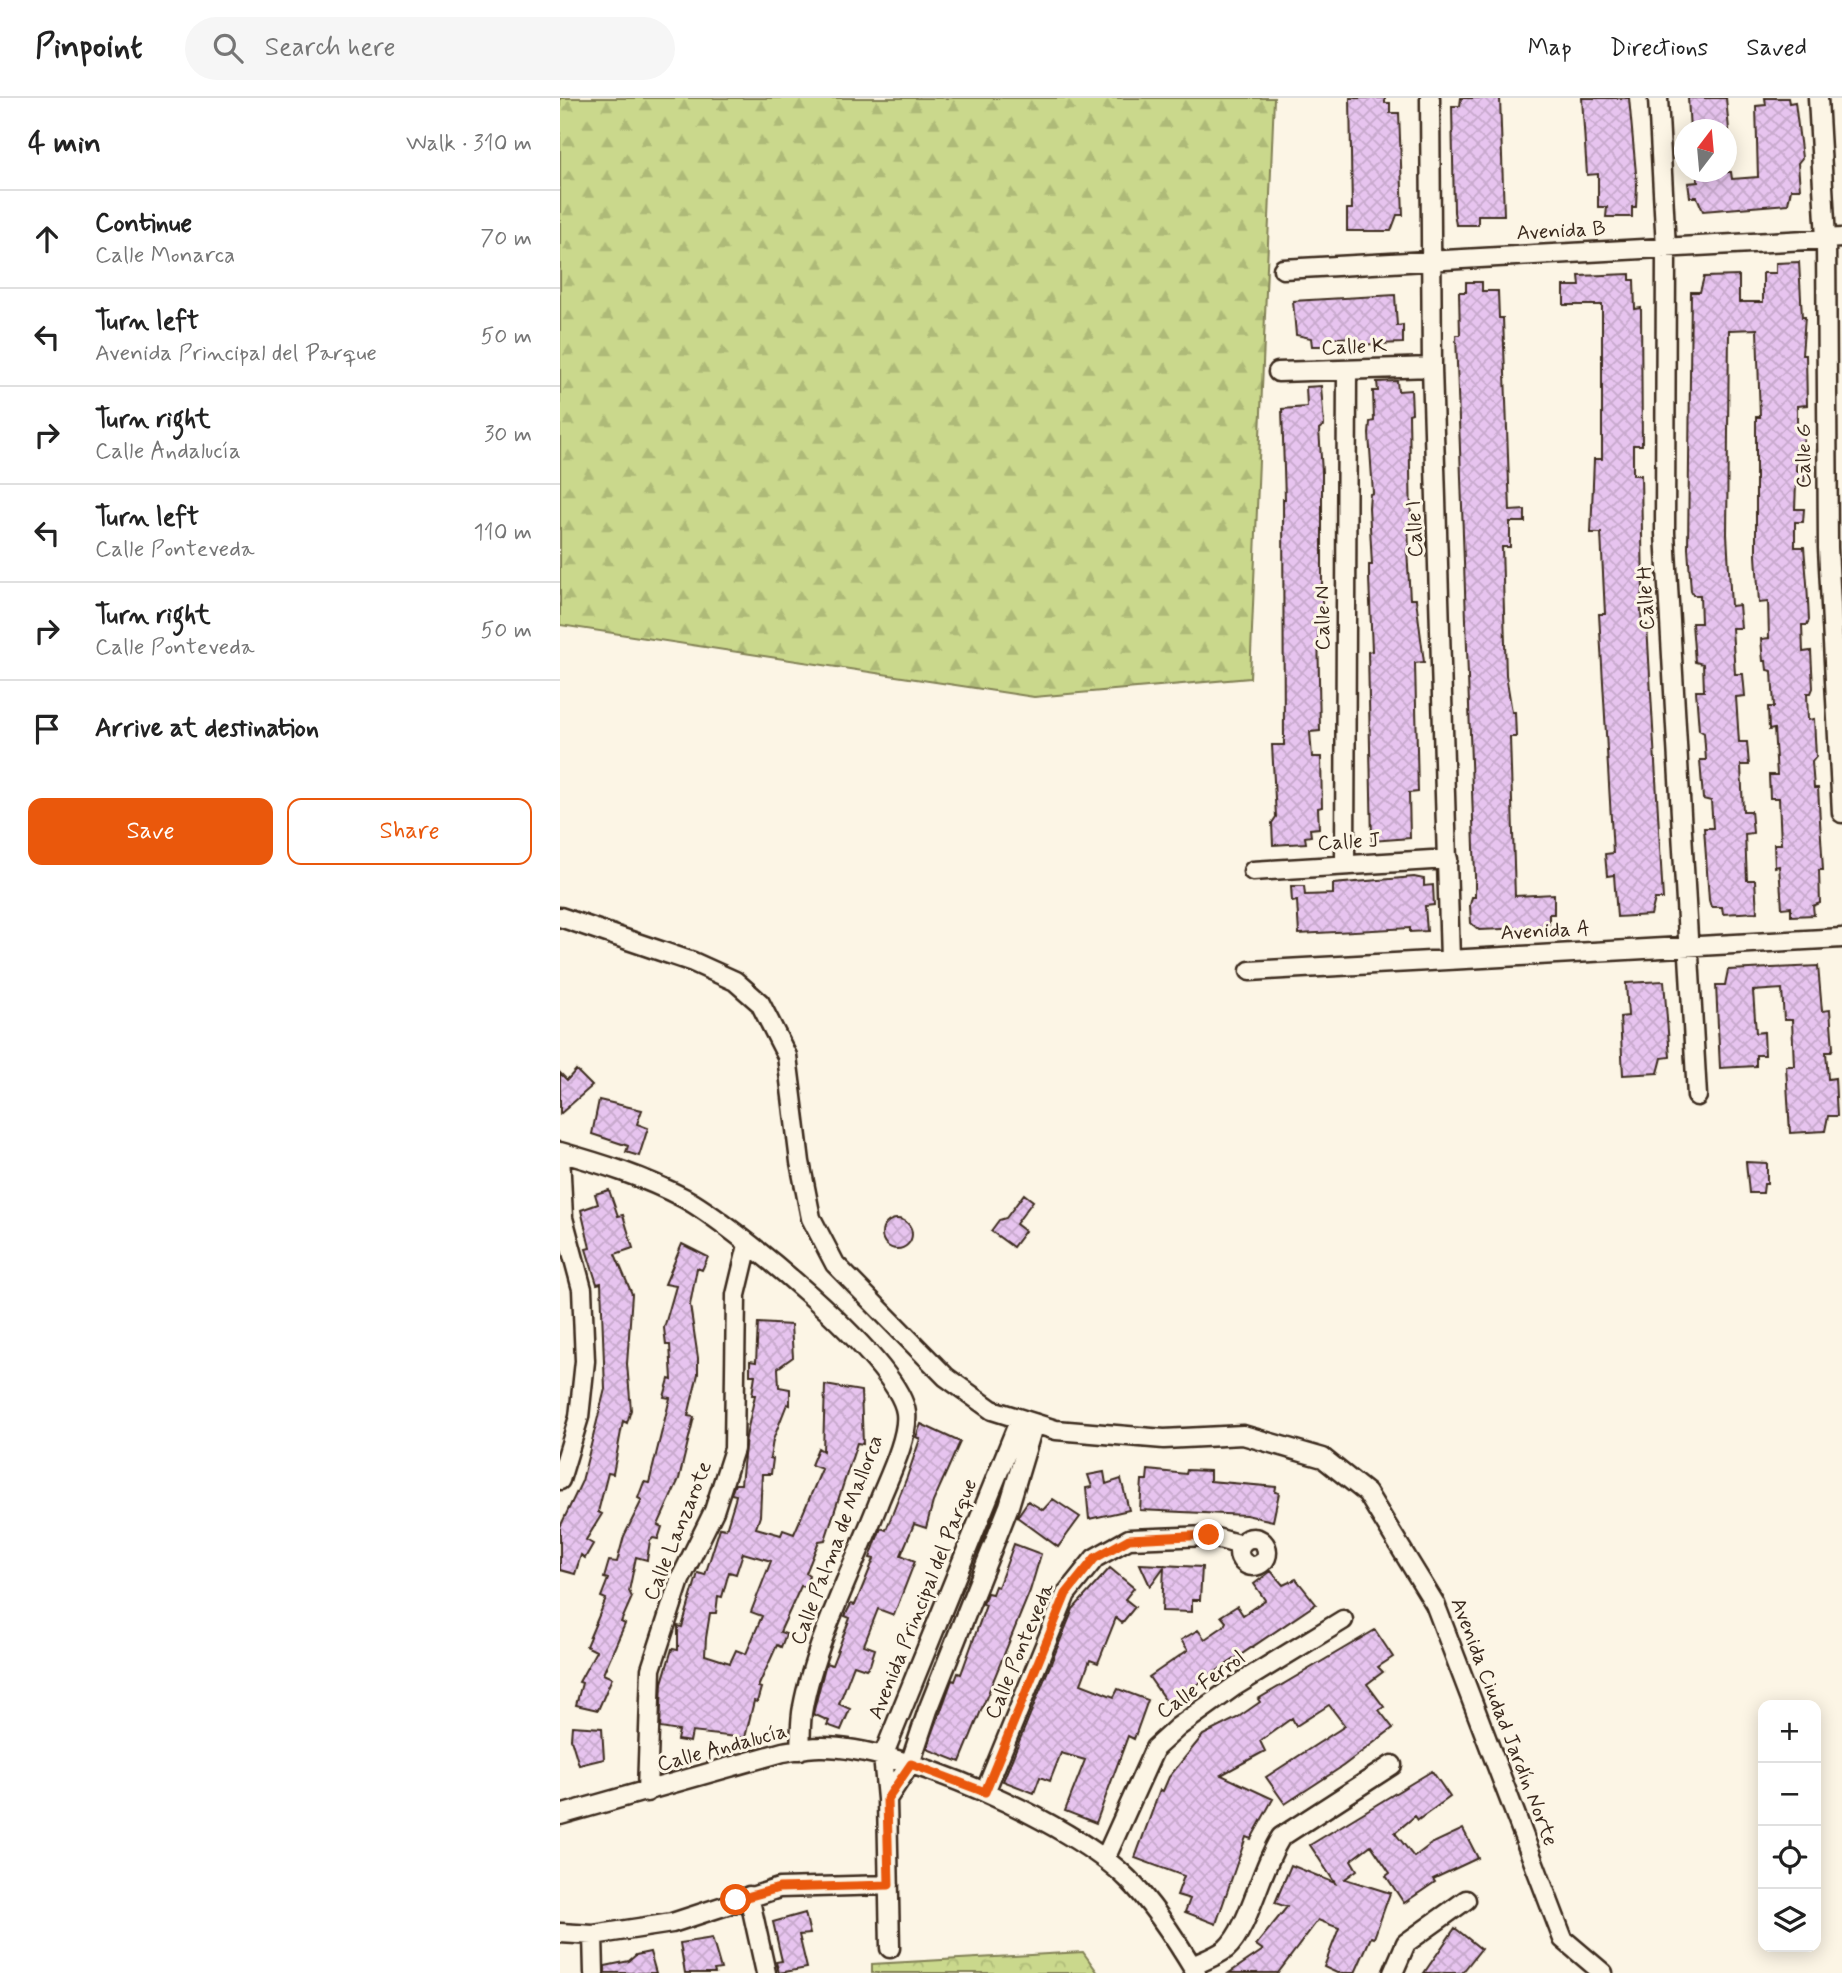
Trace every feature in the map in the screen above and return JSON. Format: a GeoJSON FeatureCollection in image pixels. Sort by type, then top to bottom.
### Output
{"type":"FeatureCollection","features":[{"type":"Feature","properties":{"kind":"street","name":"Calle I"},"geometry":{"type":"LineString","coordinates":[[1430,98],[1432,367],[1450,959]]}},
{"type":"Feature","properties":{"kind":"street","name":"Calle H"},"geometry":{"type":"LineString","coordinates":[[1658,98],[1666,248],[1665,533],[1697,1096]]}},
{"type":"Feature","properties":{"kind":"street","name":"Calle G"},"geometry":{"type":"LineString","coordinates":[[1818,98],[1834,238],[1828,548],[1842,813]]}},
{"type":"Feature","properties":{"kind":"street","name":"Avenida B"},"geometry":{"type":"LineString","coordinates":[[1283,270],[1834,238]]}},
{"type":"Feature","properties":{"kind":"street","name":"Calle K"},"geometry":{"type":"LineString","coordinates":[[1278,372],[1432,367]]}},
{"type":"Feature","properties":{"kind":"street","name":"Calle N"},"geometry":{"type":"LineString","coordinates":[[1345,865],[1347,370]]}},
{"type":"Feature","properties":{"kind":"street","name":"Calle J"},"geometry":{"type":"LineString","coordinates":[[1254,871],[1448,859]]}},
{"type":"Feature","properties":{"kind":"street","name":"Avenida Ciudad Jardín Norte"},"geometry":{"type":"LineString","coordinates":[[560,917],[693,962],[735,981],[760,1003],[787,1056],[800,1162],[811,1218],[835,1264],[946,1377],[992,1410],[1056,1430],[1164,1439],[1243,1435],[1323,1458],[1367,1493],[1435,1604],[1563,1939],[1603,1973]]}},
{"type":"Feature","properties":{"kind":"street","name":"Avenida A"},"geometry":{"type":"LineString","coordinates":[[1250,971],[1842,938]]}},
{"type":"Feature","properties":{"kind":"street"},"geometry":{"type":"LineString","coordinates":[[560,1153],[563,1218],[582,1289],[585,1362],[579,1417],[560,1480]]}},
{"type":"Feature","properties":{"kind":"street","name":"Calle Palma de Mallorca"},"geometry":{"type":"LineString","coordinates":[[560,1153],[615,1167],[686,1199],[748,1245],[872,1355],[897,1390],[906,1414],[898,1453],[813,1668],[802,1709],[800,1750]]}},
{"type":"Feature","properties":{"kind":"street","name":"Calle Lanzarote"},"geometry":{"type":"LineString","coordinates":[[647,1792],[651,1669],[680,1580],[714,1511],[734,1449],[736,1295],[748,1245]]}},
{"type":"Feature","properties":{"kind":"street","name":"Avenida Principal del Parque"},"geometry":{"type":"LineString","coordinates":[[890,1948],[887,1799],[883,1756],[1027,1421]]}},
{"type":"Feature","properties":{"kind":"street"},"geometry":{"type":"LineString","coordinates":[[887,1799],[911,1764],[928,1710],[1009,1506],[1027,1421]]}},
{"type":"Feature","properties":{"kind":"street","name":"Calle Ponteveda"},"geometry":{"type":"LineString","coordinates":[[985,1792],[1066,1594],[1095,1558],[1129,1539],[1209,1535],[1241,1545]]}},
{"type":"Feature","properties":{"kind":"street","name":"Calle Ferrol"},"geometry":{"type":"LineString","coordinates":[[1105,1859],[1155,1748],[1178,1727],[1235,1686],[1343,1620]]}},
{"type":"Feature","properties":{"kind":"street","name":"Calle Andalucía"},"geometry":{"type":"LineString","coordinates":[[560,1815],[800,1750],[821,1747],[883,1756],[985,1792],[1077,1840],[1105,1859],[1128,1879],[1194,1970]]}},
{"type":"Feature","properties":{"kind":"street"},"geometry":{"type":"LineString","coordinates":[[1194,1970],[1224,1950],[1236,1938],[1269,1854],[1281,1837],[1392,1765]]}},
{"type":"Feature","properties":{"kind":"street"},"geometry":{"type":"LineString","coordinates":[[560,1933],[593,1935],[672,1923],[779,1888],[889,1885]]}},
{"type":"Feature","properties":{"kind":"street"},"geometry":{"type":"LineString","coordinates":[[749,1896],[766,1973]]}},
{"type":"Feature","properties":{"kind":"street"},"geometry":{"type":"LineString","coordinates":[[1393,1973],[1406,1942],[1466,1900]]}},
{"type":"Feature","properties":{"kind":"street"},"geometry":{"type":"LineString","coordinates":[[593,1935],[594,1973]]}},
{"type":"Feature","properties":{"kind":"green space"},"geometry":{"type":"Polygon","coordinates":[[[560,98],[1274,98],[1250,678],[1034,697],[560,625],[560,98]]]}},
{"type":"Feature","properties":{"kind":"green space"},"geometry":{"type":"Polygon","coordinates":[[[1083,1952],[1098,1973],[872,1973],[872,1964],[1083,1952]]]}},
{"type":"Feature","properties":{"kind":"building"},"geometry":{"type":"Polygon","coordinates":[[[1350,98],[1385,98],[1385,103],[1390,103],[1390,113],[1399,113],[1403,215],[1397,215],[1391,231],[1347,231],[1347,209],[1352,209],[1350,98]]]}},
{"type":"Feature","properties":{"kind":"building"},"geometry":{"type":"Polygon","coordinates":[[[1461,98],[1500,98],[1504,215],[1478,215],[1478,225],[1456,225],[1454,212],[1452,106],[1460,106],[1461,98]]]}},
{"type":"Feature","properties":{"kind":"building"},"geometry":{"type":"Polygon","coordinates":[[[1582,98],[1629,98],[1637,184],[1636,207],[1632,207],[1632,217],[1606,217],[1607,207],[1598,207],[1598,174],[1587,175],[1582,98]]]}},
{"type":"Feature","properties":{"kind":"building"},"geometry":{"type":"Polygon","coordinates":[[[1688,98],[1726,98],[1728,119],[1689,119],[1688,98]]]}},
{"type":"Feature","properties":{"kind":"building"},"geometry":{"type":"Polygon","coordinates":[[[1765,98],[1788,98],[1789,103],[1795,102],[1802,158],[1798,163],[1800,189],[1791,189],[1788,204],[1703,211],[1697,197],[1690,197],[1688,183],[1737,182],[1737,179],[1758,177],[1756,106],[1766,105],[1765,98]]]}},
{"type":"Feature","properties":{"kind":"building"},"geometry":{"type":"Polygon","coordinates":[[[1799,262],[1802,317],[1805,317],[1802,355],[1806,355],[1807,405],[1797,406],[1797,432],[1804,432],[1803,447],[1797,446],[1796,471],[1805,471],[1804,484],[1796,484],[1795,509],[1804,509],[1803,522],[1795,522],[1795,547],[1804,547],[1807,583],[1809,620],[1807,625],[1802,625],[1803,652],[1811,651],[1813,688],[1811,693],[1807,693],[1808,720],[1814,719],[1816,757],[1812,762],[1814,788],[1818,788],[1823,870],[1819,870],[1820,903],[1813,906],[1814,915],[1791,916],[1791,907],[1782,908],[1779,866],[1775,867],[1774,844],[1781,844],[1779,798],[1770,798],[1769,775],[1777,775],[1774,729],[1769,730],[1768,707],[1774,707],[1772,671],[1767,670],[1766,661],[1763,661],[1761,639],[1769,638],[1768,602],[1759,603],[1756,555],[1756,417],[1760,417],[1757,329],[1729,330],[1727,534],[1731,606],[1739,605],[1741,628],[1732,628],[1735,674],[1743,674],[1745,696],[1736,697],[1739,742],[1747,742],[1749,765],[1741,765],[1743,811],[1751,811],[1753,833],[1745,834],[1747,880],[1755,880],[1757,912],[1723,914],[1722,907],[1711,907],[1709,900],[1704,828],[1713,828],[1711,801],[1703,799],[1700,760],[1706,760],[1704,733],[1699,730],[1696,691],[1704,691],[1703,664],[1695,662],[1692,623],[1701,623],[1700,595],[1693,595],[1691,591],[1688,548],[1691,292],[1700,292],[1704,277],[1739,276],[1739,302],[1763,302],[1763,273],[1776,273],[1776,263],[1799,262]]]}},
{"type":"Feature","properties":{"kind":"building"},"geometry":{"type":"Polygon","coordinates":[[[1630,274],[1630,280],[1634,280],[1635,309],[1641,308],[1642,445],[1633,445],[1633,475],[1641,475],[1643,592],[1640,597],[1642,626],[1647,625],[1663,899],[1655,899],[1651,915],[1617,917],[1614,875],[1607,876],[1605,854],[1613,853],[1599,614],[1605,614],[1601,533],[1591,533],[1594,459],[1602,459],[1602,305],[1564,305],[1564,286],[1580,286],[1579,276],[1630,274]]]}},
{"type":"Feature","properties":{"kind":"building"},"geometry":{"type":"Polygon","coordinates":[[[1466,282],[1482,282],[1482,291],[1498,291],[1499,318],[1503,318],[1510,511],[1525,510],[1525,522],[1510,522],[1510,547],[1502,547],[1506,675],[1512,712],[1515,712],[1516,737],[1510,737],[1515,896],[1554,894],[1554,914],[1549,914],[1549,927],[1479,930],[1471,923],[1470,905],[1472,897],[1475,897],[1475,876],[1456,335],[1460,335],[1459,292],[1466,292],[1466,282]]]}},
{"type":"Feature","properties":{"kind":"building"},"geometry":{"type":"Polygon","coordinates":[[[1395,295],[1397,326],[1403,325],[1403,343],[1352,345],[1352,337],[1325,339],[1326,346],[1312,346],[1311,338],[1296,335],[1293,301],[1395,295]]]}},
{"type":"Feature","properties":{"kind":"building"},"geometry":{"type":"Polygon","coordinates":[[[1397,381],[1398,391],[1411,390],[1411,525],[1408,525],[1407,549],[1410,599],[1416,599],[1424,662],[1415,663],[1418,792],[1409,793],[1410,838],[1372,841],[1368,652],[1372,651],[1369,507],[1370,494],[1373,493],[1369,434],[1370,422],[1374,421],[1373,391],[1378,391],[1377,382],[1397,381]]]}},
{"type":"Feature","properties":{"kind":"building"},"geometry":{"type":"Polygon","coordinates":[[[1321,386],[1324,425],[1319,429],[1322,472],[1322,623],[1318,627],[1320,731],[1310,732],[1312,757],[1321,757],[1322,807],[1318,808],[1319,828],[1310,829],[1311,836],[1305,837],[1306,843],[1273,845],[1272,823],[1276,817],[1272,745],[1284,745],[1285,499],[1282,409],[1307,407],[1306,387],[1321,386]]]}},
{"type":"Feature","properties":{"kind":"building"},"geometry":{"type":"Polygon","coordinates":[[[1414,877],[1424,879],[1424,886],[1433,885],[1434,905],[1425,906],[1427,931],[1410,932],[1410,928],[1299,934],[1297,901],[1292,902],[1291,886],[1304,886],[1305,895],[1333,894],[1333,884],[1414,877]]]}},
{"type":"Feature","properties":{"kind":"building"},"geometry":{"type":"Polygon","coordinates":[[[1818,966],[1822,1011],[1830,1010],[1833,1048],[1831,1052],[1826,1052],[1828,1079],[1835,1078],[1837,1116],[1828,1116],[1825,1131],[1790,1133],[1786,1066],[1794,1066],[1792,1020],[1784,1020],[1782,989],[1753,991],[1756,1033],[1764,1032],[1765,1055],[1756,1055],[1756,1066],[1720,1068],[1716,985],[1725,985],[1728,970],[1818,966]]]}},
{"type":"Feature","properties":{"kind":"building"},"geometry":{"type":"Polygon","coordinates":[[[1664,981],[1670,1057],[1662,1058],[1658,1073],[1623,1075],[1620,1017],[1628,1016],[1626,983],[1664,981]]]}},
{"type":"Feature","properties":{"kind":"building"},"geometry":{"type":"Polygon","coordinates":[[[576,1070],[592,1086],[560,1114],[560,1073],[567,1080],[576,1070]]]}},
{"type":"Feature","properties":{"kind":"building"},"geometry":{"type":"Polygon","coordinates":[[[599,1100],[642,1110],[637,1124],[648,1128],[639,1156],[626,1152],[628,1146],[592,1134],[599,1100]]]}},
{"type":"Feature","properties":{"kind":"building"},"geometry":{"type":"Polygon","coordinates":[[[1746,1162],[1767,1163],[1767,1184],[1764,1184],[1763,1193],[1749,1193],[1746,1162]]]}},
{"type":"Feature","properties":{"kind":"building"},"geometry":{"type":"Polygon","coordinates":[[[609,1190],[618,1216],[623,1215],[633,1248],[615,1254],[632,1294],[627,1364],[631,1410],[627,1423],[623,1421],[613,1474],[608,1473],[598,1512],[602,1514],[586,1540],[593,1544],[585,1558],[581,1555],[575,1574],[560,1570],[560,1527],[582,1481],[605,1389],[601,1283],[597,1284],[586,1249],[590,1248],[581,1210],[598,1204],[595,1194],[609,1190]]]}},
{"type":"Feature","properties":{"kind":"building"},"geometry":{"type":"Polygon","coordinates":[[[1024,1194],[1033,1201],[1016,1224],[1025,1231],[1013,1247],[991,1231],[999,1220],[1006,1218],[1024,1194]]]}},
{"type":"Feature","properties":{"kind":"building"},"geometry":{"type":"Polygon","coordinates":[[[897,1219],[908,1223],[912,1234],[908,1245],[897,1249],[886,1245],[882,1234],[886,1223],[897,1219]]]}},
{"type":"Feature","properties":{"kind":"building"},"geometry":{"type":"Polygon","coordinates":[[[682,1244],[708,1257],[702,1270],[697,1268],[690,1305],[698,1358],[698,1374],[688,1416],[694,1417],[679,1479],[658,1525],[662,1527],[658,1539],[653,1538],[650,1541],[647,1560],[636,1557],[629,1591],[632,1597],[621,1622],[625,1624],[603,1674],[612,1678],[598,1710],[576,1705],[582,1683],[579,1682],[596,1651],[586,1646],[606,1599],[601,1597],[608,1579],[604,1578],[609,1561],[617,1562],[624,1536],[642,1500],[638,1498],[644,1482],[649,1483],[670,1398],[664,1397],[669,1379],[672,1380],[670,1345],[666,1345],[664,1328],[676,1286],[665,1284],[682,1244]]]}},
{"type":"Feature","properties":{"kind":"building"},"geometry":{"type":"Polygon","coordinates":[[[758,1323],[791,1325],[793,1357],[778,1368],[779,1387],[790,1389],[790,1405],[787,1404],[773,1440],[771,1474],[762,1474],[760,1516],[756,1528],[781,1535],[783,1530],[794,1534],[822,1469],[811,1465],[818,1448],[823,1451],[825,1385],[861,1391],[863,1444],[857,1443],[825,1540],[819,1541],[806,1573],[809,1575],[806,1587],[801,1586],[780,1632],[786,1634],[781,1647],[777,1645],[758,1687],[761,1688],[757,1702],[754,1701],[745,1738],[692,1732],[690,1742],[677,1740],[679,1731],[660,1728],[662,1683],[672,1649],[678,1650],[678,1626],[682,1627],[698,1573],[705,1575],[720,1528],[726,1529],[736,1495],[731,1494],[735,1484],[741,1484],[746,1437],[755,1395],[752,1395],[755,1375],[750,1375],[750,1361],[756,1362],[758,1323]],[[743,1553],[736,1574],[729,1572],[722,1597],[718,1596],[716,1613],[710,1613],[705,1655],[730,1663],[736,1650],[746,1654],[762,1616],[751,1612],[771,1561],[743,1553]]]}},
{"type":"Feature","properties":{"kind":"building"},"geometry":{"type":"Polygon","coordinates":[[[921,1424],[960,1442],[933,1502],[926,1528],[914,1524],[901,1555],[915,1561],[894,1615],[878,1609],[864,1645],[875,1649],[870,1665],[866,1669],[854,1665],[839,1704],[850,1709],[841,1730],[827,1725],[829,1721],[813,1714],[826,1663],[832,1665],[850,1618],[845,1616],[851,1604],[855,1605],[874,1559],[870,1558],[881,1528],[886,1530],[920,1439],[916,1437],[921,1424]]]}},
{"type":"Feature","properties":{"kind":"building"},"geometry":{"type":"Polygon","coordinates":[[[1148,1470],[1186,1474],[1187,1470],[1210,1471],[1210,1481],[1276,1487],[1275,1492],[1279,1493],[1273,1521],[1246,1515],[1140,1510],[1142,1480],[1147,1480],[1148,1470]]]}},
{"type":"Feature","properties":{"kind":"building"},"geometry":{"type":"Polygon","coordinates":[[[1104,1472],[1106,1484],[1121,1479],[1129,1510],[1089,1519],[1086,1488],[1092,1487],[1088,1475],[1104,1472]]]}},
{"type":"Feature","properties":{"kind":"building"},"geometry":{"type":"Polygon","coordinates":[[[1053,1499],[1080,1517],[1058,1547],[1017,1517],[1028,1501],[1043,1510],[1053,1499]]]}},
{"type":"Feature","properties":{"kind":"building"},"geometry":{"type":"Polygon","coordinates":[[[1014,1544],[1041,1554],[1030,1591],[960,1762],[927,1749],[952,1680],[955,1681],[958,1673],[961,1674],[986,1605],[983,1604],[987,1593],[992,1594],[995,1586],[998,1587],[1014,1544]]]}},
{"type":"Feature","properties":{"kind":"building"},"geometry":{"type":"Polygon","coordinates":[[[1140,1564],[1202,1567],[1200,1600],[1192,1600],[1192,1612],[1162,1611],[1164,1567],[1150,1586],[1140,1564]]]}},
{"type":"Feature","properties":{"kind":"building"},"geometry":{"type":"Polygon","coordinates":[[[1110,1568],[1134,1588],[1125,1599],[1135,1607],[1122,1623],[1116,1618],[1098,1663],[1090,1660],[1081,1684],[1114,1697],[1118,1689],[1148,1700],[1134,1739],[1128,1736],[1096,1823],[1065,1811],[1085,1760],[1061,1753],[1050,1781],[1040,1777],[1034,1793],[1003,1781],[1073,1609],[1110,1568]]]}},
{"type":"Feature","properties":{"kind":"building"},"geometry":{"type":"Polygon","coordinates":[[[1271,1571],[1283,1585],[1296,1579],[1316,1604],[1168,1704],[1149,1677],[1188,1650],[1181,1640],[1198,1630],[1205,1639],[1224,1626],[1226,1622],[1221,1616],[1237,1606],[1243,1615],[1265,1600],[1254,1584],[1271,1571]]]}},
{"type":"Feature","properties":{"kind":"building"},"geometry":{"type":"Polygon","coordinates":[[[1375,1630],[1393,1657],[1378,1667],[1383,1672],[1367,1684],[1384,1707],[1379,1710],[1393,1728],[1343,1766],[1285,1804],[1266,1777],[1345,1726],[1329,1705],[1296,1726],[1292,1718],[1260,1741],[1265,1751],[1221,1775],[1273,1799],[1251,1839],[1246,1837],[1216,1924],[1185,1912],[1190,1899],[1177,1895],[1184,1876],[1135,1858],[1160,1790],[1163,1791],[1169,1777],[1203,1735],[1237,1718],[1260,1702],[1258,1699],[1375,1630]]]}},
{"type":"Feature","properties":{"kind":"building"},"geometry":{"type":"Polygon","coordinates":[[[572,1726],[602,1728],[604,1759],[579,1765],[571,1739],[572,1726]]]}},
{"type":"Feature","properties":{"kind":"building"},"geometry":{"type":"Polygon","coordinates":[[[1432,1771],[1450,1797],[1418,1820],[1415,1816],[1395,1833],[1414,1857],[1431,1844],[1463,1829],[1478,1858],[1433,1879],[1435,1882],[1404,1903],[1386,1876],[1390,1873],[1371,1845],[1351,1860],[1357,1870],[1345,1879],[1390,1893],[1374,1938],[1371,1937],[1355,1973],[1337,1973],[1324,1967],[1339,1928],[1318,1920],[1278,1973],[1229,1973],[1263,1950],[1256,1945],[1287,1907],[1275,1903],[1291,1865],[1335,1883],[1310,1845],[1432,1771]]]}},
{"type":"Feature","properties":{"kind":"building"},"geometry":{"type":"Polygon","coordinates":[[[805,1913],[810,1934],[799,1935],[807,1968],[779,1973],[776,1962],[782,1961],[773,1922],[805,1913]]]}},
{"type":"Feature","properties":{"kind":"building"},"geometry":{"type":"Polygon","coordinates":[[[1455,1928],[1481,1949],[1462,1973],[1424,1973],[1455,1928]]]}},
{"type":"Feature","properties":{"kind":"building"},"geometry":{"type":"Polygon","coordinates":[[[712,1938],[721,1969],[714,1970],[715,1973],[685,1973],[680,1943],[712,1938]]]}},
{"type":"Feature","properties":{"kind":"building"},"geometry":{"type":"Polygon","coordinates":[[[650,1952],[656,1973],[605,1973],[605,1966],[629,1961],[636,1955],[650,1952]]]}},
{"type":"Feature","properties":{"kind":"route"},"geometry":{"type":"LineString","coordinates":[[736,1900],[779,1888],[889,1885],[887,1799],[911,1764],[985,1792],[1066,1594],[1095,1558],[1129,1539],[1209,1535]]}}]}
